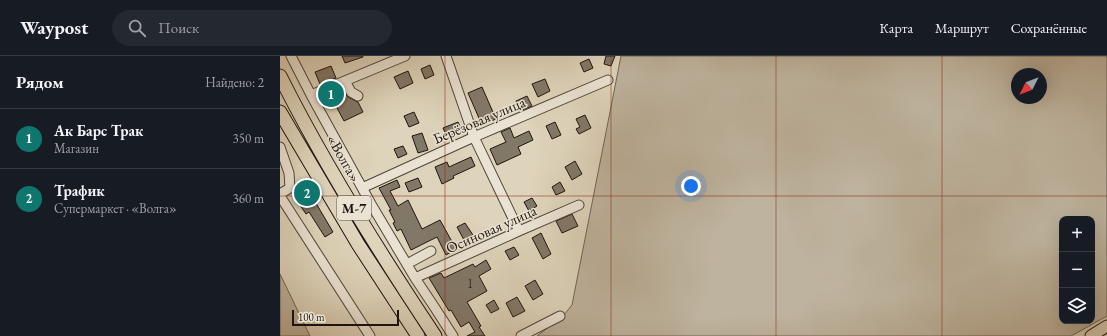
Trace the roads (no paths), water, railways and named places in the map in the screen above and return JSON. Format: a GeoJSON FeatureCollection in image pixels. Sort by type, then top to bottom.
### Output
{"type":"FeatureCollection","features":[{"type":"Feature","properties":{"kind":"highway","name":"«Волга»"},"geometry":{"type":"LineString","coordinates":[[280,76],[339,183],[401,285],[435,336]]}},
{"type":"Feature","properties":{"kind":"highway","name":"М-7"},"geometry":{"type":"LineString","coordinates":[[282,120],[358,244],[418,336]]}},
{"type":"Feature","properties":{"kind":"main road"},"geometry":{"type":"LineString","coordinates":[[1091,336],[1107,326]]}},
{"type":"Feature","properties":{"kind":"street"},"geometry":{"type":"LineString","coordinates":[[291,56],[362,188],[415,278],[453,336]]}},
{"type":"Feature","properties":{"kind":"street"},"geometry":{"type":"LineString","coordinates":[[311,95],[405,56]]}},
{"type":"Feature","properties":{"kind":"street"},"geometry":{"type":"LineString","coordinates":[[446,56],[474,137],[519,231]]}},
{"type":"Feature","properties":{"kind":"street","name":"Берёзовая улица"},"geometry":{"type":"LineString","coordinates":[[362,188],[474,137],[608,80]]}},
{"type":"Feature","properties":{"kind":"street"},"geometry":{"type":"LineString","coordinates":[[345,81],[351,92],[358,96]]}},
{"type":"Feature","properties":{"kind":"street"},"geometry":{"type":"LineString","coordinates":[[280,147],[289,173],[290,188],[280,195],[370,336]]}},
{"type":"Feature","properties":{"kind":"street","name":"Осиновая улица"},"geometry":{"type":"LineString","coordinates":[[415,278],[579,205]]}},
{"type":"Feature","properties":{"kind":"street"},"geometry":{"type":"LineString","coordinates":[[407,264],[431,251]]}},
{"type":"Feature","properties":{"kind":"street"},"geometry":{"type":"LineString","coordinates":[[521,336],[560,316]]}},
{"type":"Feature","properties":{"kind":"place","name":"Ак Барс Трак"},"geometry":{"type":"Point","coordinates":[331,94]}},
{"type":"Feature","properties":{"kind":"place","name":"Трафик"},"geometry":{"type":"Point","coordinates":[307,193]}}]}
